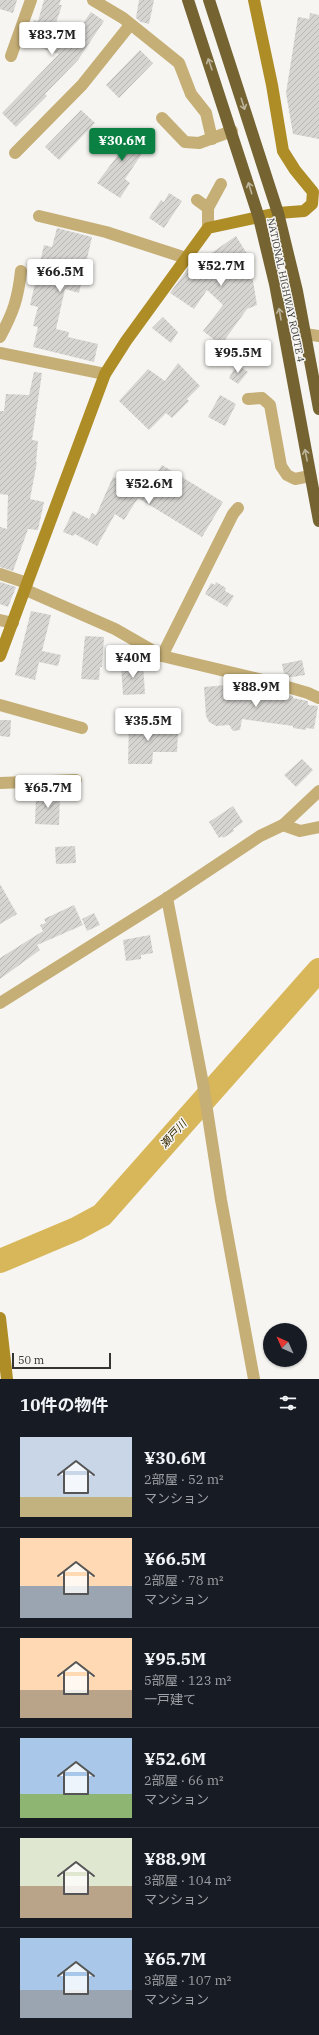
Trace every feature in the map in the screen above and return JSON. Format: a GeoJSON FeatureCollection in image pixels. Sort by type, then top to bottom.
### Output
{"type":"FeatureCollection","features":[{"type":"Feature","properties":{"kind":"highway","name":"NATIONAL HIGHWAY ROUTE 4"},"geometry":{"type":"LineString","coordinates":[[188,0],[232,131],[259,218],[275,284],[319,521]]}},
{"type":"Feature","properties":{"kind":"highway","name":"NATIONAL HIGHWAY ROUTE 4"},"geometry":{"type":"LineString","coordinates":[[209,0],[278,214],[306,334],[319,409]]}},
{"type":"Feature","properties":{"kind":"street"},"geometry":{"type":"LineString","coordinates":[[11,56],[31,0]]}},
{"type":"Feature","properties":{"kind":"street"},"geometry":{"type":"LineString","coordinates":[[93,0],[123,18],[179,63],[190,94],[206,113],[212,139]]}},
{"type":"Feature","properties":{"kind":"street"},"geometry":{"type":"LineString","coordinates":[[208,228],[278,214],[304,212],[312,204],[314,196],[310,187],[294,170],[283,152],[272,85],[254,0]]}},
{"type":"Feature","properties":{"kind":"street"},"geometry":{"type":"LineString","coordinates":[[15,153],[82,85],[130,25]]}},
{"type":"Feature","properties":{"kind":"street"},"geometry":{"type":"LineString","coordinates":[[162,118],[184,142],[199,143],[232,131]]}},
{"type":"Feature","properties":{"kind":"street"},"geometry":{"type":"LineString","coordinates":[[0,656],[105,374],[126,341],[208,228],[208,208],[221,184]]}},
{"type":"Feature","properties":{"kind":"street"},"geometry":{"type":"LineString","coordinates":[[197,200],[208,208]]}},
{"type":"Feature","properties":{"kind":"street"},"geometry":{"type":"LineString","coordinates":[[39,216],[106,232],[186,258]]}},
{"type":"Feature","properties":{"kind":"street"},"geometry":{"type":"LineString","coordinates":[[0,337],[19,296],[21,271]]}},
{"type":"Feature","properties":{"kind":"street"},"geometry":{"type":"LineString","coordinates":[[306,334],[319,336]]}},
{"type":"Feature","properties":{"kind":"street"},"geometry":{"type":"LineString","coordinates":[[0,353],[105,374]]}},
{"type":"Feature","properties":{"kind":"street"},"geometry":{"type":"LineString","coordinates":[[248,399],[262,398],[270,405],[281,466],[284,472],[295,479],[310,476]]}},
{"type":"Feature","properties":{"kind":"street"},"geometry":{"type":"LineString","coordinates":[[162,656],[233,514],[238,508]]}},
{"type":"Feature","properties":{"kind":"street"},"geometry":{"type":"LineString","coordinates":[[0,574],[115,629],[162,656],[267,681],[308,693],[319,698]]}},
{"type":"Feature","properties":{"kind":"street"},"geometry":{"type":"LineString","coordinates":[[0,620],[13,624]]}},
{"type":"Feature","properties":{"kind":"street"},"geometry":{"type":"LineString","coordinates":[[0,705],[82,728]]}},
{"type":"Feature","properties":{"kind":"street"},"geometry":{"type":"LineString","coordinates":[[0,783],[76,780]]}},
{"type":"Feature","properties":{"kind":"street"},"geometry":{"type":"LineString","coordinates":[[0,1003],[167,898],[260,836],[283,825],[319,791]]}},
{"type":"Feature","properties":{"kind":"street"},"geometry":{"type":"LineString","coordinates":[[283,825],[300,831],[319,828]]}},
{"type":"Feature","properties":{"kind":"street"},"geometry":{"type":"LineString","coordinates":[[167,898],[203,1084],[254,1379]]}},
{"type":"Feature","properties":{"kind":"street"},"geometry":{"type":"LineString","coordinates":[[0,1318],[7,1379]]}},
{"type":"Feature","properties":{"kind":"building"},"geometry":{"type":"Polygon","coordinates":[[[0,0],[17,0],[13,13],[0,9],[0,0]]]}},
{"type":"Feature","properties":{"kind":"building"},"geometry":{"type":"Polygon","coordinates":[[[44,0],[61,0],[59,5],[62,5],[55,26],[76,33],[91,12],[104,21],[78,60],[45,94],[47,96],[16,127],[2,113],[59,54],[26,43],[34,20],[38,21],[44,0]]]}},
{"type":"Feature","properties":{"kind":"building"},"geometry":{"type":"Polygon","coordinates":[[[139,0],[154,0],[149,24],[141,22],[136,18],[139,0]]]}},
{"type":"Feature","properties":{"kind":"building"},"geometry":{"type":"Polygon","coordinates":[[[310,13],[319,15],[319,139],[293,134],[286,93],[298,17],[309,19],[310,13]]]}},
{"type":"Feature","properties":{"kind":"building"},"geometry":{"type":"Polygon","coordinates":[[[140,50],[153,63],[119,98],[106,85],[140,50]]]}},
{"type":"Feature","properties":{"kind":"building"},"geometry":{"type":"Polygon","coordinates":[[[81,110],[95,123],[59,160],[45,147],[81,110]]]}},
{"type":"Feature","properties":{"kind":"building"},"geometry":{"type":"Polygon","coordinates":[[[134,130],[147,139],[143,144],[147,146],[125,179],[130,183],[120,198],[97,183],[118,155],[103,145],[110,135],[123,145],[134,130]]]}},
{"type":"Feature","properties":{"kind":"building"},"geometry":{"type":"Polygon","coordinates":[[[169,193],[182,201],[164,228],[149,218],[161,200],[164,202],[169,193]]]}},
{"type":"Feature","properties":{"kind":"building"},"geometry":{"type":"Polygon","coordinates":[[[57,228],[92,237],[79,293],[65,289],[56,329],[69,332],[68,337],[98,344],[94,362],[33,347],[38,327],[33,326],[38,307],[30,305],[44,245],[52,247],[57,228]]]}},
{"type":"Feature","properties":{"kind":"building"},"geometry":{"type":"Polygon","coordinates":[[[236,236],[249,257],[257,305],[247,309],[221,345],[203,331],[223,305],[207,290],[194,309],[170,293],[192,263],[201,266],[197,263],[236,236]]]}},
{"type":"Feature","properties":{"kind":"building"},"geometry":{"type":"Polygon","coordinates":[[[163,317],[178,332],[171,343],[152,328],[163,317]]]}},
{"type":"Feature","properties":{"kind":"building"},"geometry":{"type":"Polygon","coordinates":[[[178,363],[200,386],[187,399],[189,401],[172,418],[166,413],[149,430],[119,401],[148,369],[165,381],[178,363]]]}},
{"type":"Feature","properties":{"kind":"building"},"geometry":{"type":"Polygon","coordinates":[[[237,364],[248,372],[238,384],[229,378],[237,364]]]}},
{"type":"Feature","properties":{"kind":"building"},"geometry":{"type":"Polygon","coordinates":[[[34,372],[42,373],[32,440],[38,441],[37,462],[30,499],[44,502],[38,530],[28,529],[13,571],[0,567],[0,527],[7,529],[8,495],[0,494],[0,411],[4,411],[6,394],[29,395],[34,372]]]}},
{"type":"Feature","properties":{"kind":"building"},"geometry":{"type":"Polygon","coordinates":[[[220,395],[236,404],[225,426],[208,417],[220,395]]]}},
{"type":"Feature","properties":{"kind":"building"},"geometry":{"type":"Polygon","coordinates":[[[162,465],[223,502],[202,537],[138,498],[124,520],[115,514],[97,546],[75,534],[73,536],[63,532],[73,511],[89,519],[92,513],[96,515],[113,477],[126,485],[132,477],[148,487],[162,465]]]}},
{"type":"Feature","properties":{"kind":"building"},"geometry":{"type":"Polygon","coordinates":[[[0,582],[16,587],[8,607],[0,604],[0,582]]]}},
{"type":"Feature","properties":{"kind":"building"},"geometry":{"type":"Polygon","coordinates":[[[216,582],[226,588],[225,591],[234,596],[227,607],[205,594],[211,583],[215,585],[216,582]]]}},
{"type":"Feature","properties":{"kind":"building"},"geometry":{"type":"Polygon","coordinates":[[[31,611],[51,615],[42,651],[61,655],[58,666],[39,662],[35,680],[15,675],[31,611]]]}},
{"type":"Feature","properties":{"kind":"building"},"geometry":{"type":"Polygon","coordinates":[[[85,636],[104,637],[102,667],[100,667],[99,680],[81,679],[85,636]]]}},
{"type":"Feature","properties":{"kind":"building"},"geometry":{"type":"Polygon","coordinates":[[[302,660],[305,675],[285,678],[282,664],[302,660]]]}},
{"type":"Feature","properties":{"kind":"building"},"geometry":{"type":"Polygon","coordinates":[[[143,663],[145,694],[123,695],[121,665],[143,663]]]}},
{"type":"Feature","properties":{"kind":"building"},"geometry":{"type":"Polygon","coordinates":[[[226,685],[293,696],[293,698],[308,701],[308,705],[318,706],[314,729],[306,728],[306,730],[293,728],[293,726],[242,719],[240,730],[233,731],[229,725],[216,726],[209,722],[206,716],[204,687],[226,685]]]}},
{"type":"Feature","properties":{"kind":"building"},"geometry":{"type":"Polygon","coordinates":[[[129,719],[153,720],[153,734],[178,734],[177,752],[153,752],[152,764],[128,764],[129,719]]]}},
{"type":"Feature","properties":{"kind":"building"},"geometry":{"type":"Polygon","coordinates":[[[0,720],[11,720],[10,737],[0,736],[0,720]]]}},
{"type":"Feature","properties":{"kind":"building"},"geometry":{"type":"Polygon","coordinates":[[[302,759],[313,770],[296,787],[284,775],[302,759]]]}},
{"type":"Feature","properties":{"kind":"building"},"geometry":{"type":"Polygon","coordinates":[[[60,793],[59,825],[35,824],[36,794],[60,793]]]}},
{"type":"Feature","properties":{"kind":"building"},"geometry":{"type":"Polygon","coordinates":[[[233,806],[243,822],[233,829],[234,831],[223,838],[222,836],[219,838],[209,822],[233,806]]]}},
{"type":"Feature","properties":{"kind":"building"},"geometry":{"type":"Polygon","coordinates":[[[75,846],[76,863],[56,864],[55,847],[75,846]]]}},
{"type":"Feature","properties":{"kind":"building"},"geometry":{"type":"Polygon","coordinates":[[[0,884],[17,914],[0,924],[0,884]]]}},
{"type":"Feature","properties":{"kind":"building"},"geometry":{"type":"Polygon","coordinates":[[[74,905],[83,925],[37,945],[40,950],[0,979],[0,958],[43,931],[40,925],[46,923],[44,919],[74,905]]]}},
{"type":"Feature","properties":{"kind":"building"},"geometry":{"type":"Polygon","coordinates":[[[94,913],[100,925],[87,931],[82,919],[94,913]]]}},
{"type":"Feature","properties":{"kind":"building"},"geometry":{"type":"Polygon","coordinates":[[[150,935],[153,953],[141,955],[141,959],[126,961],[123,940],[150,935]]]}},
{"type":"Feature","properties":{"kind":"waterway","name":"瀬戸川"},"geometry":{"type":"LineString","coordinates":[[0,1261],[76,1229],[102,1215],[319,970]]}}]}
